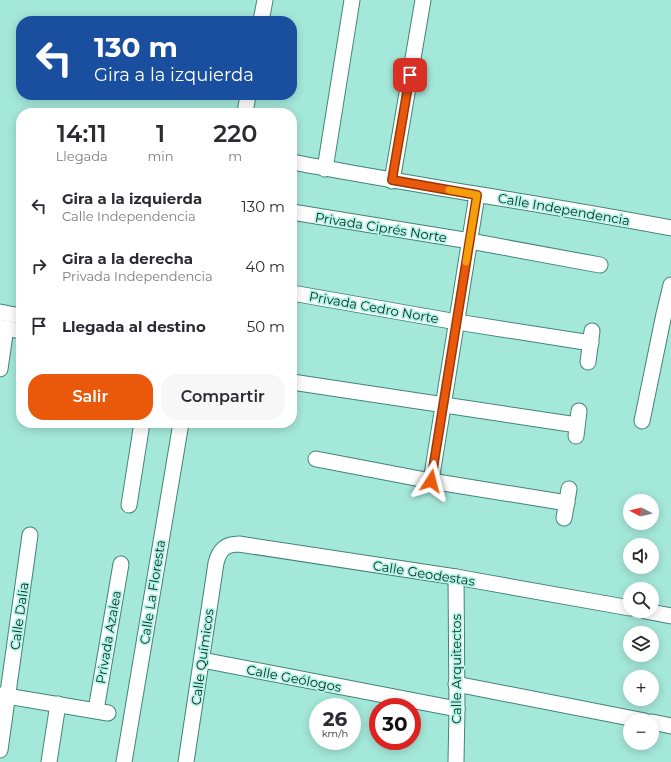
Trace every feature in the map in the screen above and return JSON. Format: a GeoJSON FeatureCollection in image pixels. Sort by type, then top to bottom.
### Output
{"type":"FeatureCollection","features":[{"type":"Feature","properties":{"kind":"street"},"geometry":{"type":"LineString","coordinates":[[262,16],[265,0]]}},
{"type":"Feature","properties":{"kind":"street"},"geometry":{"type":"LineString","coordinates":[[325,169],[352,0]]}},
{"type":"Feature","properties":{"kind":"street"},"geometry":{"type":"LineString","coordinates":[[392,180],[423,0]]}},
{"type":"Feature","properties":{"kind":"street","name":"Calle Independencia"},"geometry":{"type":"LineString","coordinates":[[297,163],[477,195],[671,224]]}},
{"type":"Feature","properties":{"kind":"street"},"geometry":{"type":"LineString","coordinates":[[431,481],[442,405],[477,195]]}},
{"type":"Feature","properties":{"kind":"street","name":"Privada Ciprés Norte"},"geometry":{"type":"LineString","coordinates":[[297,213],[470,241],[600,265]]}},
{"type":"Feature","properties":{"kind":"street"},"geometry":{"type":"LineString","coordinates":[[642,420],[671,285]]}},
{"type":"Feature","properties":{"kind":"street","name":"Privada Cedro Norte"},"geometry":{"type":"LineString","coordinates":[[297,293],[457,322],[591,337],[588,362]]}},
{"type":"Feature","properties":{"kind":"street"},"geometry":{"type":"LineString","coordinates":[[0,312],[16,315]]}},
{"type":"Feature","properties":{"kind":"street"},"geometry":{"type":"LineString","coordinates":[[0,369],[3,328],[16,330]]}},
{"type":"Feature","properties":{"kind":"street"},"geometry":{"type":"LineString","coordinates":[[297,383],[577,424]]}},
{"type":"Feature","properties":{"kind":"street"},"geometry":{"type":"LineString","coordinates":[[129,505],[141,428]]}},
{"type":"Feature","properties":{"kind":"street","name":"Calle La Floresta"},"geometry":{"type":"LineString","coordinates":[[124,762],[180,428]]}},
{"type":"Feature","properties":{"kind":"street"},"geometry":{"type":"LineString","coordinates":[[316,459],[431,481],[568,496],[564,518]]}},
{"type":"Feature","properties":{"kind":"street","name":"Calle Dalia"},"geometry":{"type":"LineString","coordinates":[[0,750],[4,696],[30,535]]}},
{"type":"Feature","properties":{"kind":"street","name":"Calle Geodestas"},"geometry":{"type":"LineString","coordinates":[[220,552],[226,546],[239,544],[456,577],[623,607]]}},
{"type":"Feature","properties":{"kind":"street","name":"Calle Químicos"},"geometry":{"type":"LineString","coordinates":[[186,762],[216,563],[220,552]]}},
{"type":"Feature","properties":{"kind":"street","name":"Privada Azalea"},"geometry":{"type":"LineString","coordinates":[[58,704],[102,711],[120,564]]}},
{"type":"Feature","properties":{"kind":"street","name":"Calle Arquitectos"},"geometry":{"type":"LineString","coordinates":[[456,577],[456,762]]}},
{"type":"Feature","properties":{"kind":"street"},"geometry":{"type":"LineString","coordinates":[[659,614],[671,616]]}},
{"type":"Feature","properties":{"kind":"street","name":"Calle Geólogos"},"geometry":{"type":"LineString","coordinates":[[202,660],[457,709]]}},
{"type":"Feature","properties":{"kind":"street"},"geometry":{"type":"LineString","coordinates":[[456,684],[623,717]]}},
{"type":"Feature","properties":{"kind":"street"},"geometry":{"type":"LineString","coordinates":[[4,696],[58,704],[49,762]]}},
{"type":"Feature","properties":{"kind":"street"},"geometry":{"type":"LineString","coordinates":[[659,723],[671,726]]}},
{"type":"Feature","properties":{"kind":"slow traffic"},"geometry":{"type":"LineString","coordinates":[[449,190],[477,195],[466,262]]}},
{"type":"Feature","properties":{"kind":"route"},"geometry":{"type":"LineString","coordinates":[[410,75],[392,180],[477,195],[442,405],[431,481]]}}]}
